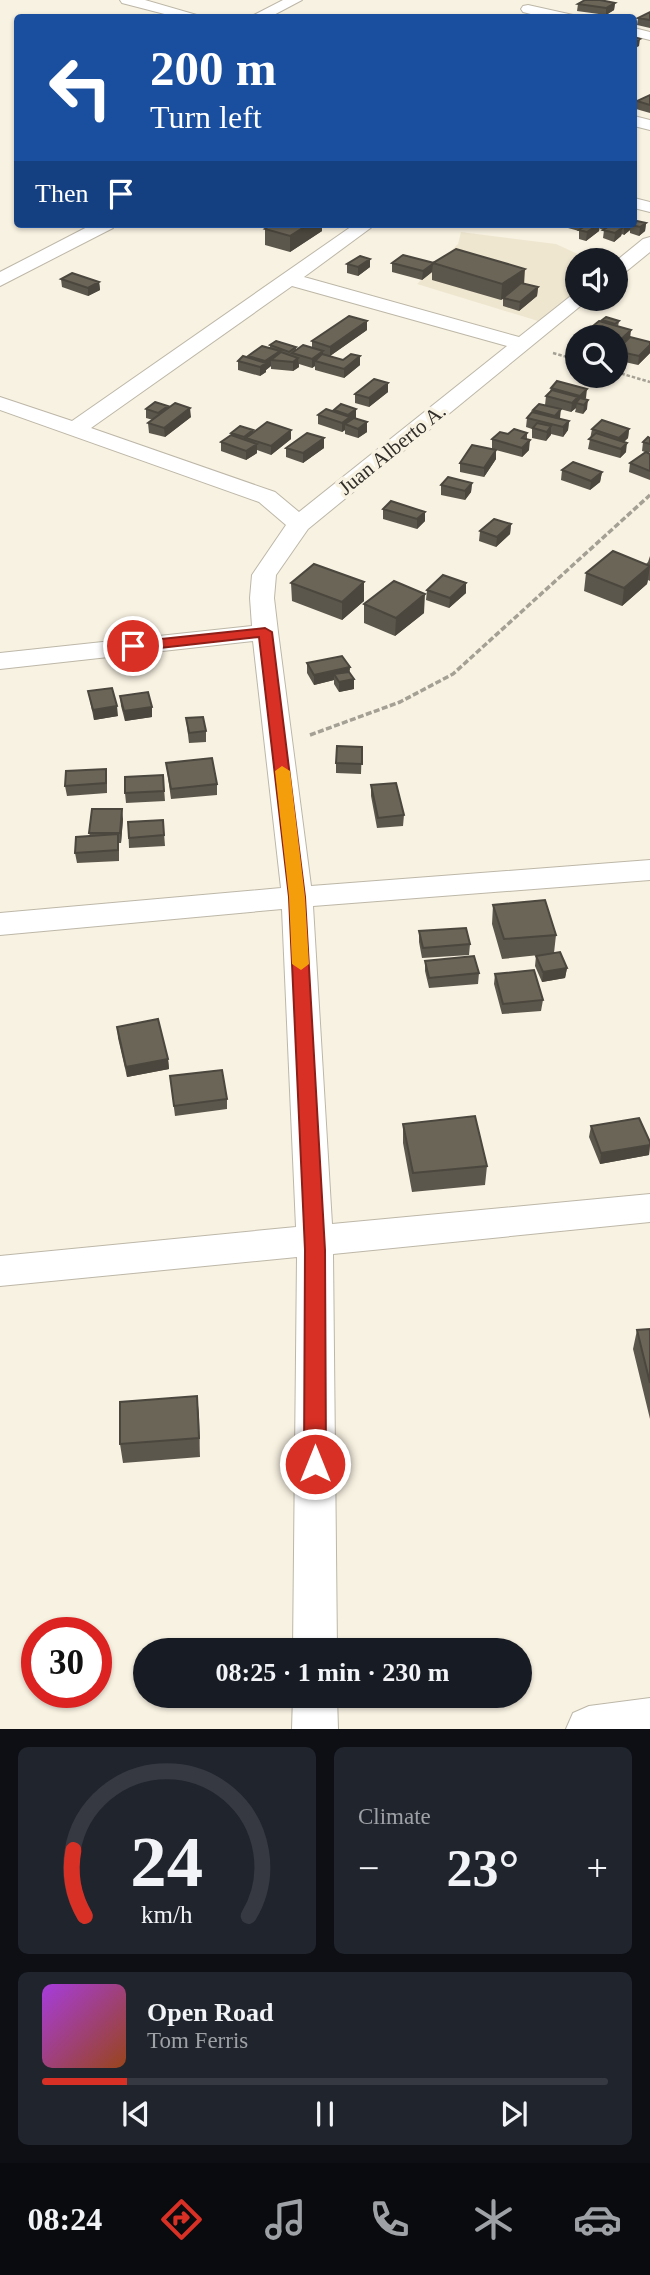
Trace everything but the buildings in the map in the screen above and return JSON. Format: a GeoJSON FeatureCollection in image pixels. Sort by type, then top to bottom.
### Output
{"type":"FeatureCollection","features":[{"type":"Feature","properties":{"kind":"street"},"geometry":{"type":"LineString","coordinates":[[127,0],[184,14]]}},
{"type":"Feature","properties":{"kind":"street"},"geometry":{"type":"LineString","coordinates":[[263,14],[295,0]]}},
{"type":"Feature","properties":{"kind":"street"},"geometry":{"type":"LineString","coordinates":[[518,14],[545,0]]}},
{"type":"Feature","properties":{"kind":"street"},"geometry":{"type":"LineString","coordinates":[[528,9],[550,14]]}},
{"type":"Feature","properties":{"kind":"street"},"geometry":{"type":"LineString","coordinates":[[0,280],[99,228]]}},
{"type":"Feature","properties":{"kind":"street"},"geometry":{"type":"LineString","coordinates":[[73,430],[361,228]]}},
{"type":"Feature","properties":{"kind":"street"},"geometry":{"type":"LineString","coordinates":[[628,260],[650,243]]}},
{"type":"Feature","properties":{"kind":"street"},"geometry":{"type":"LineString","coordinates":[[289,279],[522,344]]}},
{"type":"Feature","properties":{"kind":"street","name":"Juan Alberto A."},"geometry":{"type":"LineString","coordinates":[[315,1638],[314,1238],[297,897],[265,632],[262,598],[264,575],[299,524],[565,310]]}},
{"type":"Feature","properties":{"kind":"street"},"geometry":{"type":"LineString","coordinates":[[0,403],[267,497],[299,524]]}},
{"type":"Feature","properties":{"kind":"street"},"geometry":{"type":"LineString","coordinates":[[0,661],[265,632]]}},
{"type":"Feature","properties":{"kind":"street"},"geometry":{"type":"LineString","coordinates":[[0,924],[297,897],[650,870]]}},
{"type":"Feature","properties":{"kind":"street"},"geometry":{"type":"LineString","coordinates":[[0,1271],[314,1238],[650,1208]]}},
{"type":"Feature","properties":{"kind":"street"},"geometry":{"type":"LineString","coordinates":[[315,1708],[315,1729]]}},
{"type":"Feature","properties":{"kind":"street"},"geometry":{"type":"LineString","coordinates":[[589,1729],[650,1721]]}},
{"type":"Feature","properties":{"kind":"path"},"geometry":{"type":"LineString","coordinates":[[628,376],[650,382]]}},
{"type":"Feature","properties":{"kind":"path"},"geometry":{"type":"LineString","coordinates":[[279,744],[327,730],[400,702],[453,674],[650,495]]}},
{"type":"Feature","properties":{"kind":"shaded area"},"geometry":{"type":"Polygon","coordinates":[[[461,232],[556,244],[565,248],[565,302],[538,321],[417,284],[458,244],[461,232]]]}},
{"type":"Feature","properties":{"kind":"slow traffic"},"geometry":{"type":"LineString","coordinates":[[282,771],[297,897],[301,964]]}},
{"type":"Feature","properties":{"kind":"route"},"geometry":{"type":"LineString","coordinates":[[133,646],[265,632],[297,897],[315,1250],[315,1464]]}}]}
